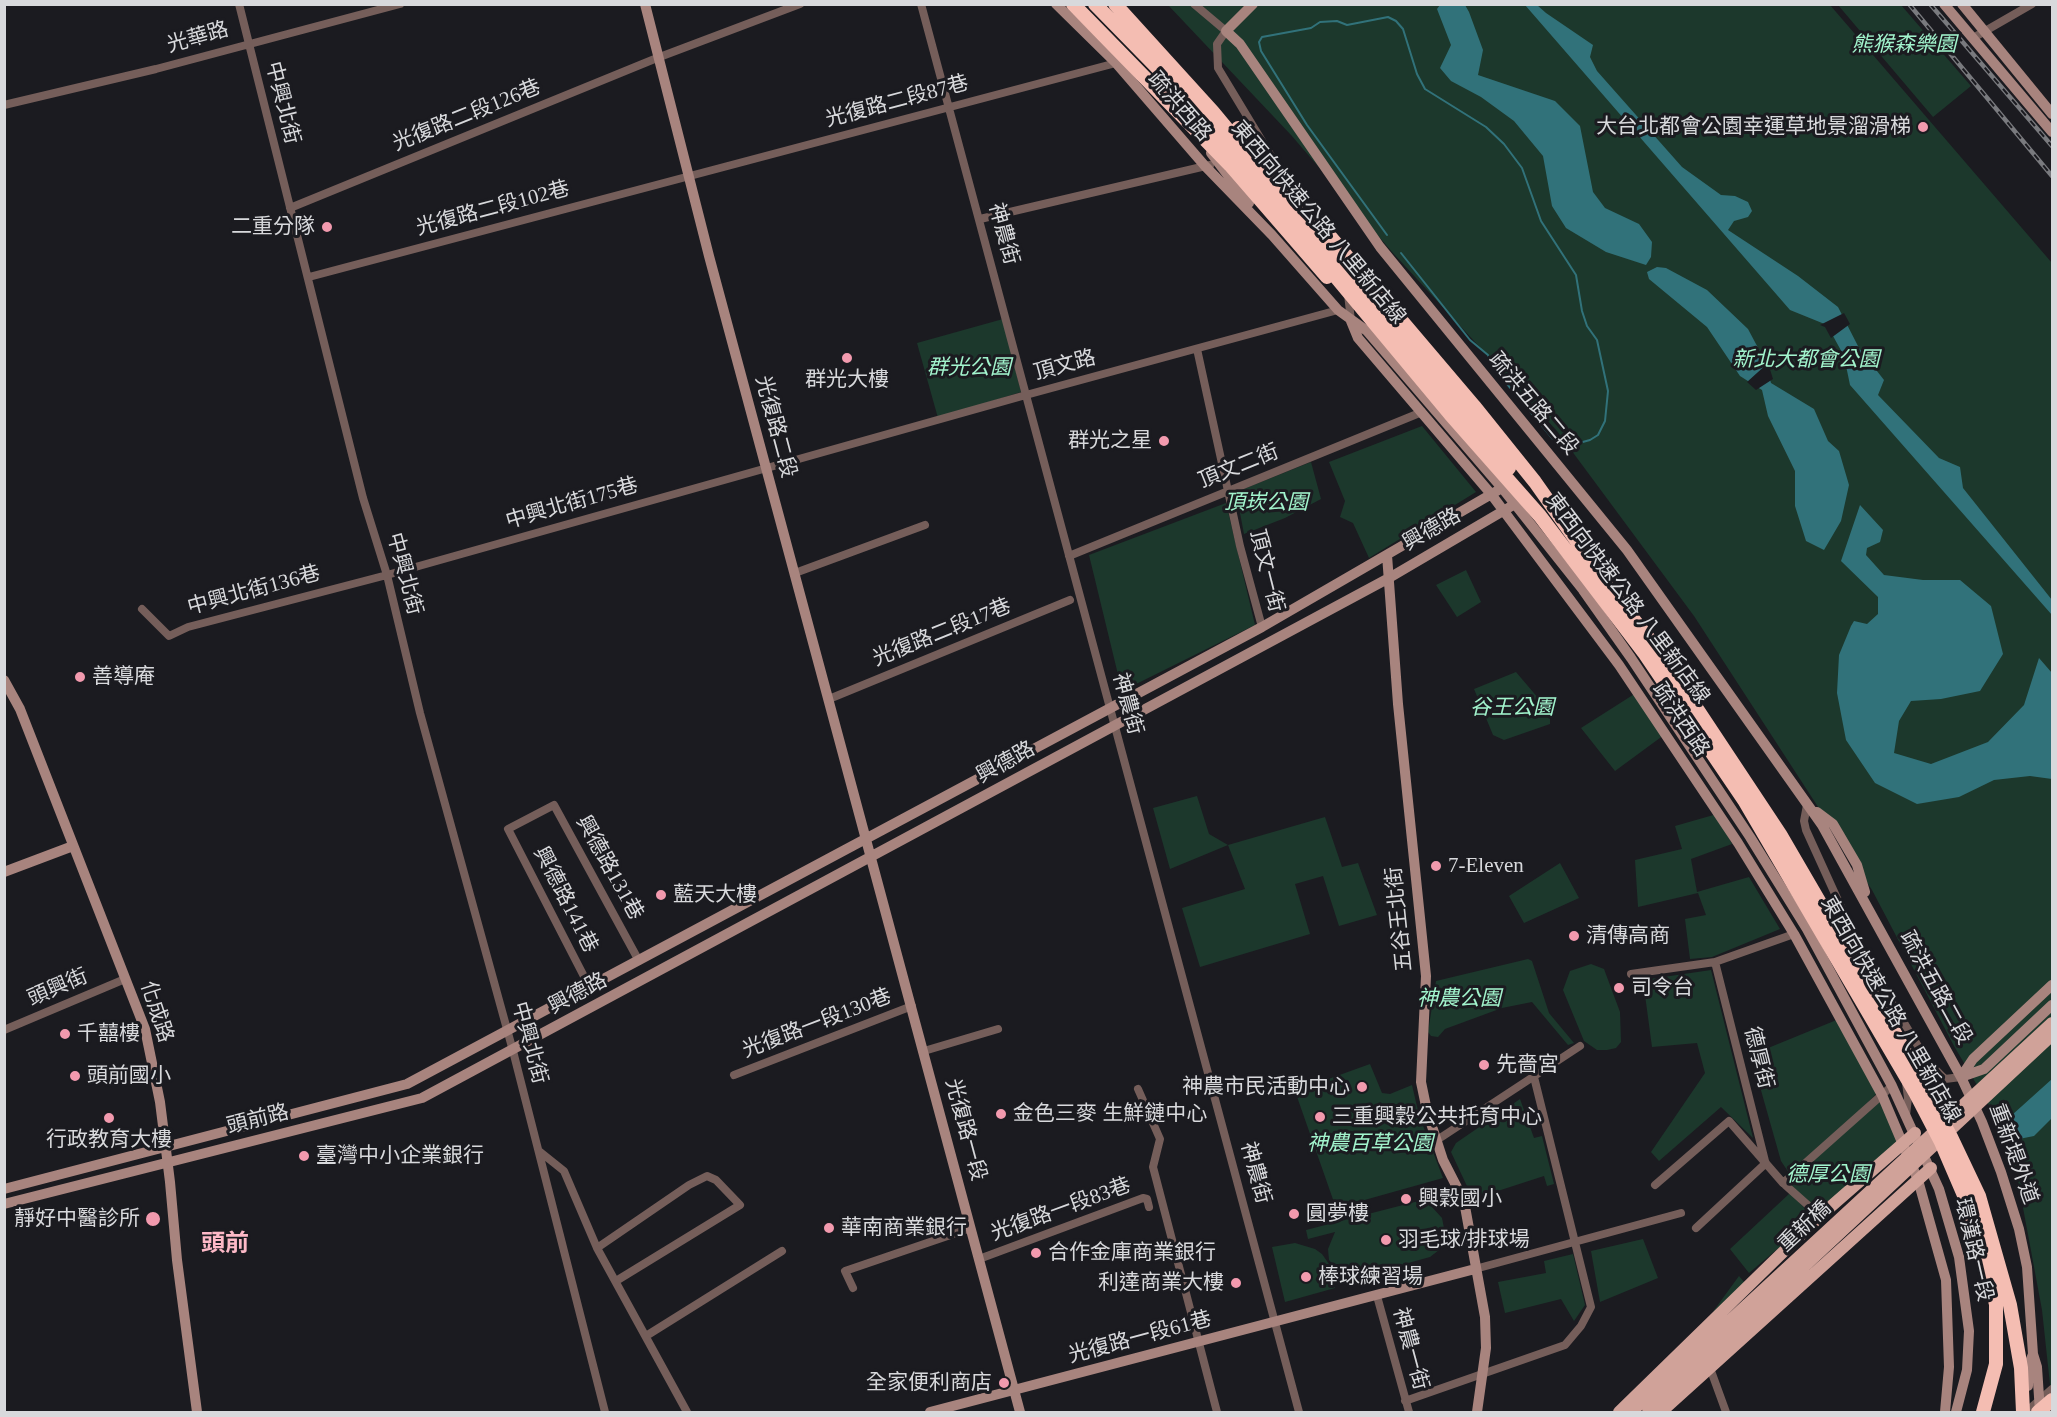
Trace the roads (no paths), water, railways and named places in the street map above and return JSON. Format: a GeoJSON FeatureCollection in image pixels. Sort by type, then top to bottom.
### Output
{"type":"FeatureCollection","features":[{"type":"Feature","properties":{"kind":"highway"},"geometry":{"type":"LineString","coordinates":[[1073,4],[1230,165],[1305,255],[1401,354]]}},
{"type":"Feature","properties":{"kind":"highway","name":"東西向快速公路 八里新店線"},"geometry":{"type":"LineString","coordinates":[[1095,4],[1186,97],[1540,516],[1596,587],[1703,735],[1744,800],[1821,928],[1941,1143],[1966,1200],[1996,1304],[1996,1364],[1983,1413]]}},
{"type":"Feature","properties":{"kind":"highway"},"geometry":{"type":"LineString","coordinates":[[1110,4],[1162,51],[1182,65]]}},
{"type":"Feature","properties":{"kind":"highway","name":"東西向快速公路 八里新店線"},"geometry":{"type":"LineString","coordinates":[[1114,4],[1214,112],[1610,588],[1682,684],[1780,834],[1917,1072],[1979,1196],[2010,1305],[2021,1368],[2025,1413]]}},
{"type":"Feature","properties":{"kind":"highway"},"geometry":{"type":"LineString","coordinates":[[1126,4],[1182,65],[1474,406],[1535,482],[1610,588]]}},
{"type":"Feature","properties":{"kind":"main road","name":"重新橋"},"geometry":{"type":"LineString","coordinates":[[1718,1340],[2052,1023]]}},
{"type":"Feature","properties":{"kind":"main road","name":"重新橋"},"geometry":{"type":"LineString","coordinates":[[1718,1340],[2052,1035]]}},
{"type":"Feature","properties":{"kind":"main road"},"geometry":{"type":"LineString","coordinates":[[1619,1413],[1820,1216],[1915,1133]]}},
{"type":"Feature","properties":{"kind":"main road"},"geometry":{"type":"LineString","coordinates":[[1661,1413],[1930,1168]]}},
{"type":"Feature","properties":{"kind":"main road"},"geometry":{"type":"LineString","coordinates":[[1631,1413],[1718,1340]]}},
{"type":"Feature","properties":{"kind":"main road"},"geometry":{"type":"LineString","coordinates":[[1648,1413],[1718,1340]]}},
{"type":"Feature","properties":{"kind":"street","name":"中興北街"},"geometry":{"type":"LineString","coordinates":[[238,4],[309,277],[363,498],[387,575],[420,713],[508,1032],[605,1413]]}},
{"type":"Feature","properties":{"kind":"street","name":"光華路"},"geometry":{"type":"LineString","coordinates":[[4,105],[156,69],[400,4]]}},
{"type":"Feature","properties":{"kind":"street","name":"光復路二段"},"geometry":{"type":"LineString","coordinates":[[645,4],[657,58],[766,468],[873,858]]}},
{"type":"Feature","properties":{"kind":"street","name":"光復路二段126巷"},"geometry":{"type":"LineString","coordinates":[[290,208],[657,58],[800,4]]}},
{"type":"Feature","properties":{"kind":"street","name":"神農街"},"geometry":{"type":"LineString","coordinates":[[921,4],[1108,706],[1221,1114],[1299,1413]]}},
{"type":"Feature","properties":{"kind":"street","name":"疏洪西路"},"geometry":{"type":"LineString","coordinates":[[1056,4],[1116,63],[1205,166],[1272,235],[1338,310],[1367,331],[1515,504],[1631,658],[1750,837],[1807,929],[1892,1086],[1930,1168]]}},
{"type":"Feature","properties":{"kind":"street","name":"疏洪西路"},"geometry":{"type":"LineString","coordinates":[[1080,4],[1170,98],[1272,235]]}},
{"type":"Feature","properties":{"kind":"street"},"geometry":{"type":"LineString","coordinates":[[1194,4],[1226,31]]}},
{"type":"Feature","properties":{"kind":"street"},"geometry":{"type":"LineString","coordinates":[[1253,4],[1226,31],[1217,44],[1218,68],[1345,276],[1351,321]]}},
{"type":"Feature","properties":{"kind":"street"},"geometry":{"type":"LineString","coordinates":[[1944,4],[2052,132]]}},
{"type":"Feature","properties":{"kind":"street"},"geometry":{"type":"LineString","coordinates":[[1962,4],[2052,114]]}},
{"type":"Feature","properties":{"kind":"street"},"geometry":{"type":"LineString","coordinates":[[1973,38],[2032,4]]}},
{"type":"Feature","properties":{"kind":"street","name":"疏洪五路二段"},"geometry":{"type":"LineString","coordinates":[[1226,31],[1239,44],[1380,247],[1627,550],[1691,637],[1822,825],[1961,1077]]}},
{"type":"Feature","properties":{"kind":"street","name":"光復路二段87巷"},"geometry":{"type":"LineString","coordinates":[[688,175],[1116,63]]}},
{"type":"Feature","properties":{"kind":"street"},"geometry":{"type":"LineString","coordinates":[[980,219],[1219,163]]}},
{"type":"Feature","properties":{"kind":"street","name":"光復路二段102巷"},"geometry":{"type":"LineString","coordinates":[[309,277],[688,175]]}},
{"type":"Feature","properties":{"kind":"street","name":"頂文路"},"geometry":{"type":"LineString","coordinates":[[766,468],[1338,310]]}},
{"type":"Feature","properties":{"kind":"street","name":"疏洪西路"},"geometry":{"type":"LineString","coordinates":[[1351,321],[1358,338],[1491,494],[1619,665],[1738,843],[1794,934],[1882,1095],[1905,1142],[1918,1180]]}},
{"type":"Feature","properties":{"kind":"street","name":"頂文一街"},"geometry":{"type":"LineString","coordinates":[[1197,349],[1262,627]]}},
{"type":"Feature","properties":{"kind":"street","name":"頂文二街"},"geometry":{"type":"LineString","coordinates":[[1069,556],[1422,412]]}},
{"type":"Feature","properties":{"kind":"street","name":"中興北街175巷"},"geometry":{"type":"LineString","coordinates":[[387,575],[766,468]]}},
{"type":"Feature","properties":{"kind":"street","name":"興德路"},"geometry":{"type":"LineString","coordinates":[[508,1032],[1108,706],[1262,627],[1502,488]]}},
{"type":"Feature","properties":{"kind":"street","name":"興德路"},"geometry":{"type":"LineString","coordinates":[[513,1051],[1389,578],[1515,504]]}},
{"type":"Feature","properties":{"kind":"street"},"geometry":{"type":"LineString","coordinates":[[795,573],[925,525]]}},
{"type":"Feature","properties":{"kind":"street","name":"五谷王北街"},"geometry":{"type":"LineString","coordinates":[[1387,555],[1399,714],[1426,976],[1421,1082],[1427,1111],[1446,1167],[1464,1201],[1486,1322],[1486,1348],[1477,1413]]}},
{"type":"Feature","properties":{"kind":"street","name":"中興北街136巷"},"geometry":{"type":"LineString","coordinates":[[142,609],[169,636],[188,627],[387,575]]}},
{"type":"Feature","properties":{"kind":"street","name":"光復路二段17巷"},"geometry":{"type":"LineString","coordinates":[[829,699],[1070,600]]}},
{"type":"Feature","properties":{"kind":"street","name":"化成路"},"geometry":{"type":"LineString","coordinates":[[4,680],[20,709],[145,1029],[160,1102],[197,1413]]}},
{"type":"Feature","properties":{"kind":"street","name":"興德路131巷"},"geometry":{"type":"LineString","coordinates":[[508,829],[554,805],[639,961]]}},
{"type":"Feature","properties":{"kind":"street"},"geometry":{"type":"LineString","coordinates":[[1807,805],[1804,821],[1806,830],[1861,951],[1863,965],[1860,985],[1863,996],[1905,1079],[1908,1098],[1906,1115]]}},
{"type":"Feature","properties":{"kind":"street"},"geometry":{"type":"LineString","coordinates":[[1738,843],[1771,828],[1848,951],[1873,971],[1927,1061],[1945,1079],[1961,1077],[1984,1069],[2052,1005]]}},
{"type":"Feature","properties":{"kind":"street","name":"興德路141巷"},"geometry":{"type":"LineString","coordinates":[[508,829],[590,988]]}},
{"type":"Feature","properties":{"kind":"street"},"geometry":{"type":"LineString","coordinates":[[4,872],[73,846]]}},
{"type":"Feature","properties":{"kind":"street","name":"光復路一段"},"geometry":{"type":"LineString","coordinates":[[873,858],[1020,1413]]}},
{"type":"Feature","properties":{"kind":"street"},"geometry":{"type":"LineString","coordinates":[[1631,974],[1716,962],[1794,934]]}},
{"type":"Feature","properties":{"kind":"street","name":"德厚街"},"geometry":{"type":"LineString","coordinates":[[1716,962],[1766,1163]]}},
{"type":"Feature","properties":{"kind":"street","name":"頭興街"},"geometry":{"type":"LineString","coordinates":[[4,1030],[125,979]]}},
{"type":"Feature","properties":{"kind":"street"},"geometry":{"type":"LineString","coordinates":[[1961,1077],[1973,1059],[2052,985]]}},
{"type":"Feature","properties":{"kind":"street","name":"光復路一段130巷"},"geometry":{"type":"LineString","coordinates":[[734,1075],[912,1006]]}},
{"type":"Feature","properties":{"kind":"street"},"geometry":{"type":"LineString","coordinates":[[924,1052],[998,1029]]}},
{"type":"Feature","properties":{"kind":"street","name":"頭前路"},"geometry":{"type":"LineString","coordinates":[[4,1189],[407,1084],[508,1032]]}},
{"type":"Feature","properties":{"kind":"street"},"geometry":{"type":"LineString","coordinates":[[1437,1140],[1580,1046]]}},
{"type":"Feature","properties":{"kind":"street","name":"頭前路"},"geometry":{"type":"LineString","coordinates":[[4,1204],[422,1098],[513,1051]]}},
{"type":"Feature","properties":{"kind":"street"},"geometry":{"type":"LineString","coordinates":[[1405,1401],[1565,1345],[1581,1326],[1591,1307],[1534,1077]]}},
{"type":"Feature","properties":{"kind":"street","name":"重新堤外道"},"geometry":{"type":"LineString","coordinates":[[1961,1077],[1982,1122],[2019,1229],[2027,1267],[2033,1354],[2044,1408]]}},
{"type":"Feature","properties":{"kind":"street"},"geometry":{"type":"LineString","coordinates":[[1783,1183],[1892,1086]]}},
{"type":"Feature","properties":{"kind":"street"},"geometry":{"type":"LineString","coordinates":[[1138,1089],[1160,1139],[1154,1154],[1153,1167],[1217,1413]]}},
{"type":"Feature","properties":{"kind":"street"},"geometry":{"type":"LineString","coordinates":[[1655,1185],[1729,1121],[1783,1183],[1820,1216]]}},
{"type":"Feature","properties":{"kind":"street"},"geometry":{"type":"LineString","coordinates":[[539,1151],[564,1171],[597,1248],[687,1413]]}},
{"type":"Feature","properties":{"kind":"street"},"geometry":{"type":"LineString","coordinates":[[1696,1228],[1766,1163]]}},
{"type":"Feature","properties":{"kind":"street","name":"環漢路一段"},"geometry":{"type":"LineString","coordinates":[[1930,1168],[1948,1217],[1966,1290],[1969,1331],[1967,1370],[1956,1413]]}},
{"type":"Feature","properties":{"kind":"street"},"geometry":{"type":"LineString","coordinates":[[597,1248],[689,1185],[707,1176],[722,1185],[740,1205],[616,1281]]}},
{"type":"Feature","properties":{"kind":"street","name":"環漢路一段"},"geometry":{"type":"LineString","coordinates":[[1918,1180],[1946,1280],[1949,1367],[1945,1413]]}},
{"type":"Feature","properties":{"kind":"street","name":"光復路一段83巷"},"geometry":{"type":"LineString","coordinates":[[979,1259],[1143,1198],[1148,1199],[1149,1207]]}},
{"type":"Feature","properties":{"kind":"street"},"geometry":{"type":"LineString","coordinates":[[1475,1269],[1681,1213]]}},
{"type":"Feature","properties":{"kind":"street"},"geometry":{"type":"LineString","coordinates":[[853,1288],[845,1271],[971,1228]]}},
{"type":"Feature","properties":{"kind":"street"},"geometry":{"type":"LineString","coordinates":[[646,1336],[782,1251]]}},
{"type":"Feature","properties":{"kind":"street","name":"光復路一段61巷"},"geometry":{"type":"LineString","coordinates":[[930,1413],[1475,1269]]}},
{"type":"Feature","properties":{"kind":"street","name":"神農一街"},"geometry":{"type":"LineString","coordinates":[[1377,1296],[1409,1413]]}},
{"type":"Feature","properties":{"kind":"street","name":"重新堤外道"},"geometry":{"type":"LineString","coordinates":[[2025,1413],[2028,1367],[2033,1354]]}},
{"type":"Feature","properties":{"kind":"street"},"geometry":{"type":"LineString","coordinates":[[1710,1368],[1726,1413]]}},
{"type":"Feature","properties":{"kind":"street"},"geometry":{"type":"LineString","coordinates":[[2025,1413],[2052,1389]]}},
{"type":"Feature","properties":{"kind":"water"},"geometry":{"type":"Polygon","coordinates":[[[1440,5],[1465,5],[1469,12],[1483,50],[1478,75],[1555,101],[1580,126],[1593,192],[1605,208],[1639,224],[1652,242],[1651,257],[1646,265],[1606,252],[1566,228],[1552,206],[1543,156],[1514,121],[1481,97],[1451,81],[1440,68],[1451,45],[1437,9],[1440,5]]]}},
{"type":"Feature","properties":{"kind":"water"},"geometry":{"type":"Polygon","coordinates":[[[1525,5],[1537,5],[1593,45],[1590,57],[1597,71],[1682,167],[1721,195],[1735,196],[1748,202],[1752,211],[1748,217],[1734,221],[1728,230],[1798,276],[1838,307],[1859,348],[1884,380],[1878,395],[1939,458],[1960,467],[1963,488],[2052,600],[2052,615],[1850,385],[1844,356],[1827,325],[1790,310],[1525,5]]]}},
{"type":"Feature","properties":{"kind":"water"},"geometry":{"type":"Polygon","coordinates":[[[1657,267],[1666,268],[1707,290],[1748,329],[1765,361],[1771,383],[1814,409],[1828,441],[1839,451],[1849,485],[1841,521],[1824,550],[1806,541],[1795,506],[1795,471],[1768,416],[1762,390],[1740,376],[1707,327],[1649,279],[1647,272],[1657,267]]]}},
{"type":"Feature","properties":{"kind":"water"},"geometry":{"type":"Polygon","coordinates":[[[1860,505],[1883,530],[1880,542],[1867,548],[1866,555],[1884,575],[1923,580],[1960,580],[1991,606],[2003,654],[1980,691],[1941,699],[1911,701],[1899,721],[1894,753],[1931,764],[1988,742],[2024,705],[2039,658],[2052,673],[2052,779],[2030,776],[1994,780],[1959,797],[1917,804],[1875,783],[1846,740],[1837,693],[1839,655],[1851,626],[1854,621],[1867,624],[1878,614],[1878,597],[1841,561],[1860,505]]]}},
{"type":"Feature","properties":{"kind":"water"},"geometry":{"type":"Polygon","coordinates":[[[2052,1079],[2052,1118],[2034,1136],[2019,1139],[2013,1130],[2012,1115],[2052,1079]]]}},
{"type":"Feature","properties":{"kind":"waterway"},"geometry":{"type":"LineString","coordinates":[[1387,235],[1307,125],[1261,51],[1259,42],[1262,37],[1311,28],[1320,22],[1337,21],[1347,25],[1388,17],[1396,21],[1403,29],[1417,74],[1425,89],[1486,127],[1504,144],[1522,168],[1541,221],[1576,275],[1582,311],[1587,326],[1597,340],[1608,391],[1605,421],[1598,435],[1590,440],[1568,446],[1562,441],[1553,439],[1492,366],[1488,355],[1470,340],[1401,253]]}},
{"type":"Feature","properties":{"kind":"railway"},"geometry":{"type":"LineString","coordinates":[[1909,4],[2052,176]]}},
{"type":"Feature","properties":{"kind":"railway"},"geometry":{"type":"LineString","coordinates":[[1930,4],[2052,146]]}},
{"type":"Feature","properties":{"kind":"place","name":"大台北都會公園幸運草地景溜滑梯"},"geometry":{"type":"Point","coordinates":[1923,127]}},
{"type":"Feature","properties":{"kind":"place","name":"二重分隊"},"geometry":{"type":"Point","coordinates":[327,227]}},
{"type":"Feature","properties":{"kind":"place","name":"群光大樓"},"geometry":{"type":"Point","coordinates":[847,358]}},
{"type":"Feature","properties":{"kind":"place","name":"群光之星"},"geometry":{"type":"Point","coordinates":[1164,441]}},
{"type":"Feature","properties":{"kind":"place","name":"善導庵"},"geometry":{"type":"Point","coordinates":[80,677]}},
{"type":"Feature","properties":{"kind":"place","name":"7-Eleven"},"geometry":{"type":"Point","coordinates":[1436,866]}},
{"type":"Feature","properties":{"kind":"place","name":"藍天大樓"},"geometry":{"type":"Point","coordinates":[661,895]}},
{"type":"Feature","properties":{"kind":"place","name":"清傳高商"},"geometry":{"type":"Point","coordinates":[1574,936]}},
{"type":"Feature","properties":{"kind":"place","name":"司令台"},"geometry":{"type":"Point","coordinates":[1619,988]}},
{"type":"Feature","properties":{"kind":"place","name":"千囍樓"},"geometry":{"type":"Point","coordinates":[65,1034]}},
{"type":"Feature","properties":{"kind":"place","name":"先嗇宮"},"geometry":{"type":"Point","coordinates":[1484,1065]}},
{"type":"Feature","properties":{"kind":"place","name":"頭前國小"},"geometry":{"type":"Point","coordinates":[75,1076]}},
{"type":"Feature","properties":{"kind":"place","name":"神農市民活動中心"},"geometry":{"type":"Point","coordinates":[1362,1087]}},
{"type":"Feature","properties":{"kind":"place","name":"金色三麥 生鮮鏈中心"},"geometry":{"type":"Point","coordinates":[1001,1114]}},
{"type":"Feature","properties":{"kind":"place","name":"三重興穀公共托育中心"},"geometry":{"type":"Point","coordinates":[1320,1117]}},
{"type":"Feature","properties":{"kind":"place","name":"行政教育大樓"},"geometry":{"type":"Point","coordinates":[109,1118]}},
{"type":"Feature","properties":{"kind":"place","name":"臺灣中小企業銀行"},"geometry":{"type":"Point","coordinates":[304,1156]}},
{"type":"Feature","properties":{"kind":"place","name":"興穀國小"},"geometry":{"type":"Point","coordinates":[1406,1199]}},
{"type":"Feature","properties":{"kind":"place","name":"圓夢樓"},"geometry":{"type":"Point","coordinates":[1294,1214]}},
{"type":"Feature","properties":{"kind":"place","name":"靜好中醫診所"},"geometry":{"type":"Point","coordinates":[153,1219]}},
{"type":"Feature","properties":{"kind":"place","name":"華南商業銀行"},"geometry":{"type":"Point","coordinates":[829,1228]}},
{"type":"Feature","properties":{"kind":"place","name":"羽毛球/排球場"},"geometry":{"type":"Point","coordinates":[1386,1240]}},
{"type":"Feature","properties":{"kind":"place","name":"合作金庫商業銀行"},"geometry":{"type":"Point","coordinates":[1036,1253]}},
{"type":"Feature","properties":{"kind":"place","name":"棒球練習場"},"geometry":{"type":"Point","coordinates":[1306,1277]}},
{"type":"Feature","properties":{"kind":"place","name":"利達商業大樓"},"geometry":{"type":"Point","coordinates":[1236,1283]}},
{"type":"Feature","properties":{"kind":"place","name":"全家便利商店"},"geometry":{"type":"Point","coordinates":[1004,1383]}},
{"type":"Feature","properties":{"kind":"district","name":"頭前"},"geometry":{"type":"Point","coordinates":[225,1245]}},
{"type":"Feature","properties":{"kind":"park label","name":"熊猴森樂園"},"geometry":{"type":"Point","coordinates":[1904,45]}},
{"type":"Feature","properties":{"kind":"park label","name":"新北大都會公園"},"geometry":{"type":"Point","coordinates":[1806,360]}},
{"type":"Feature","properties":{"kind":"park label","name":"群光公園"},"geometry":{"type":"Point","coordinates":[969,368]}},
{"type":"Feature","properties":{"kind":"park label","name":"頂崁公園"},"geometry":{"type":"Point","coordinates":[1266,503]}},
{"type":"Feature","properties":{"kind":"park label","name":"谷王公園"},"geometry":{"type":"Point","coordinates":[1512,708]}},
{"type":"Feature","properties":{"kind":"park label","name":"神農公園"},"geometry":{"type":"Point","coordinates":[1459,999]}},
{"type":"Feature","properties":{"kind":"park label","name":"神農百草公園"},"geometry":{"type":"Point","coordinates":[1370,1144]}},
{"type":"Feature","properties":{"kind":"park label","name":"德厚公園"},"geometry":{"type":"Point","coordinates":[1828,1175]}}]}
